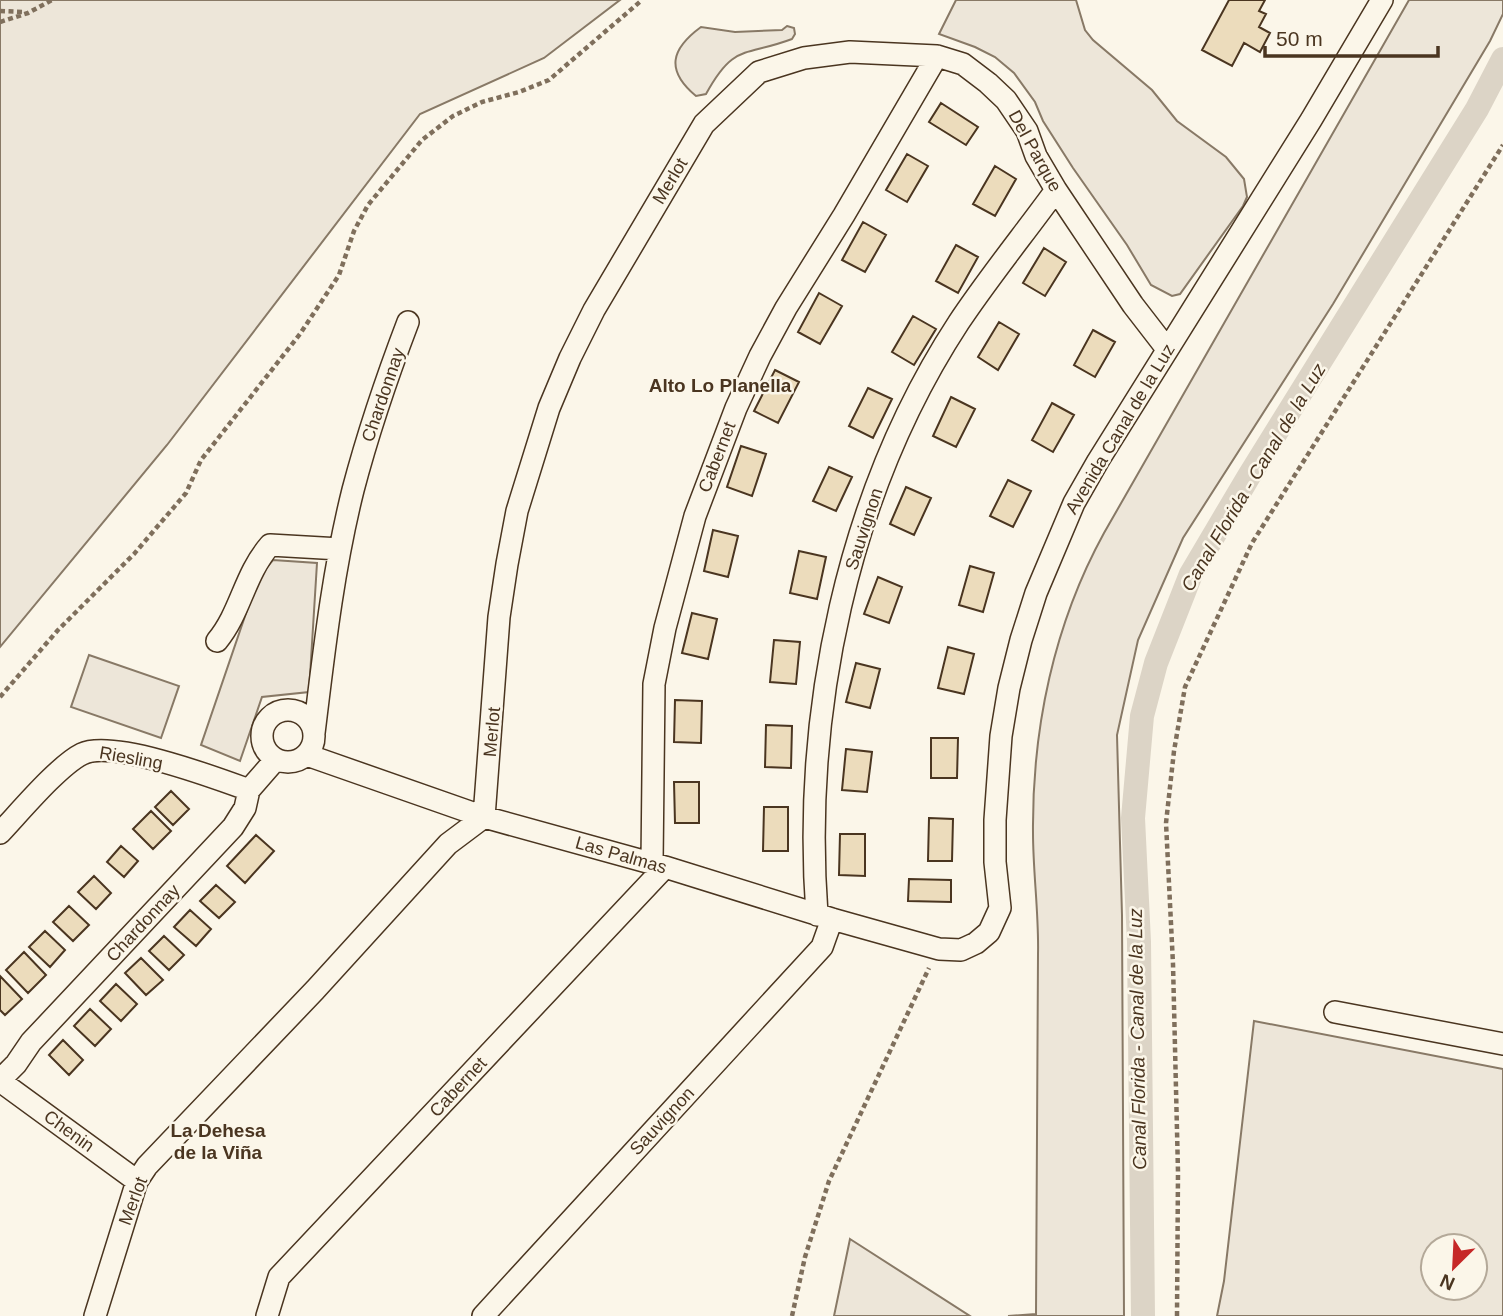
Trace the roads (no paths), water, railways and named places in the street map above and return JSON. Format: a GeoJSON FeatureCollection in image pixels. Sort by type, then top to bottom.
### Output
{"type":"FeatureCollection","features":[{"type":"Feature","properties":{"kind":"street","name":"Avenida Canal de la Luz"},"geometry":{"type":"LineString","coordinates":[[939,948],[961,950],[976,943],[989,932],[1000,908],[995,862],[996,778],[1009,688],[1035,593],[1074,503],[1311,120],[1382,0]]}},
{"type":"Feature","properties":{"kind":"street","name":"Del Parque"},"geometry":{"type":"LineString","coordinates":[[759,72],[804,58],[850,52],[937,56],[963,65],[1006,100],[1027,131],[1036,156],[1056,190],[1133,305],[1167,349]]}},
{"type":"Feature","properties":{"kind":"street","name":"Cabernet"},"geometry":{"type":"LineString","coordinates":[[267,1316],[279,1277],[658,865],[654,684],[678,572],[710,473],[736,408],[786,308],[937,56]]}},
{"type":"Feature","properties":{"kind":"street","name":"Merlot"},"geometry":{"type":"LineString","coordinates":[[95,1316],[138,1181],[147,1166],[315,990],[448,844],[484,817],[495,699],[498,631],[507,564],[521,498],[549,408],[594,310],[704,124],[759,72]]}},
{"type":"Feature","properties":{"kind":"street","name":"Sauvignon"},"geometry":{"type":"LineString","coordinates":[[483,1316],[822,947],[824,917],[816,793],[823,702],[832,646],[861,534],[885,468],[929,373],[959,323],[1056,190]]}},
{"type":"Feature","properties":{"kind":"street","name":"Chardonnay"},"geometry":{"type":"LineString","coordinates":[[314,733],[329,611],[340,549],[369,433],[408,323]]}},
{"type":"Feature","properties":{"kind":"street"},"geometry":{"type":"LineString","coordinates":[[217,641],[226,630],[256,561],[270,545],[340,549]]}},
{"type":"Feature","properties":{"kind":"street"},"geometry":{"type":"LineString","coordinates":[[276,759],[265,747],[262,739],[265,723],[277,712],[285,710],[300,713],[307,718],[314,733],[311,748],[306,755]]}},
{"type":"Feature","properties":{"kind":"street","name":"Riesling"},"geometry":{"type":"LineString","coordinates":[[0,833],[66,765],[89,751],[132,754],[249,790]]}},
{"type":"Feature","properties":{"kind":"street","name":"Las Palmas"},"geometry":{"type":"LineString","coordinates":[[276,759],[292,762],[306,755],[484,817],[939,948]]}},
{"type":"Feature","properties":{"kind":"street","name":"Chardonnay"},"geometry":{"type":"LineString","coordinates":[[0,1081],[31,1042],[233,827],[245,808],[249,790],[276,759]]}},
{"type":"Feature","properties":{"kind":"street"},"geometry":{"type":"LineString","coordinates":[[1335,1012],[1503,1044]]}},
{"type":"Feature","properties":{"kind":"street","name":"Chenin"},"geometry":{"type":"LineString","coordinates":[[0,1081],[138,1181]]}},
{"type":"Feature","properties":{"kind":"waterway","name":"Canal Florida - Canal de la Luz"},"geometry":{"type":"LineString","coordinates":[[1143,1316],[1139,942],[1133,818],[1142,716],[1156,663],[1191,574],[1477,109],[1503,59]]}},
{"type":"Feature","properties":{"kind":"district","name":"Alto Lo Planella"},"geometry":{"type":"Point","coordinates":[720,385]}},
{"type":"Feature","properties":{"kind":"district","name":"La Dehesa de la Viña"},"geometry":{"type":"Point","coordinates":[218,1141]}}]}
